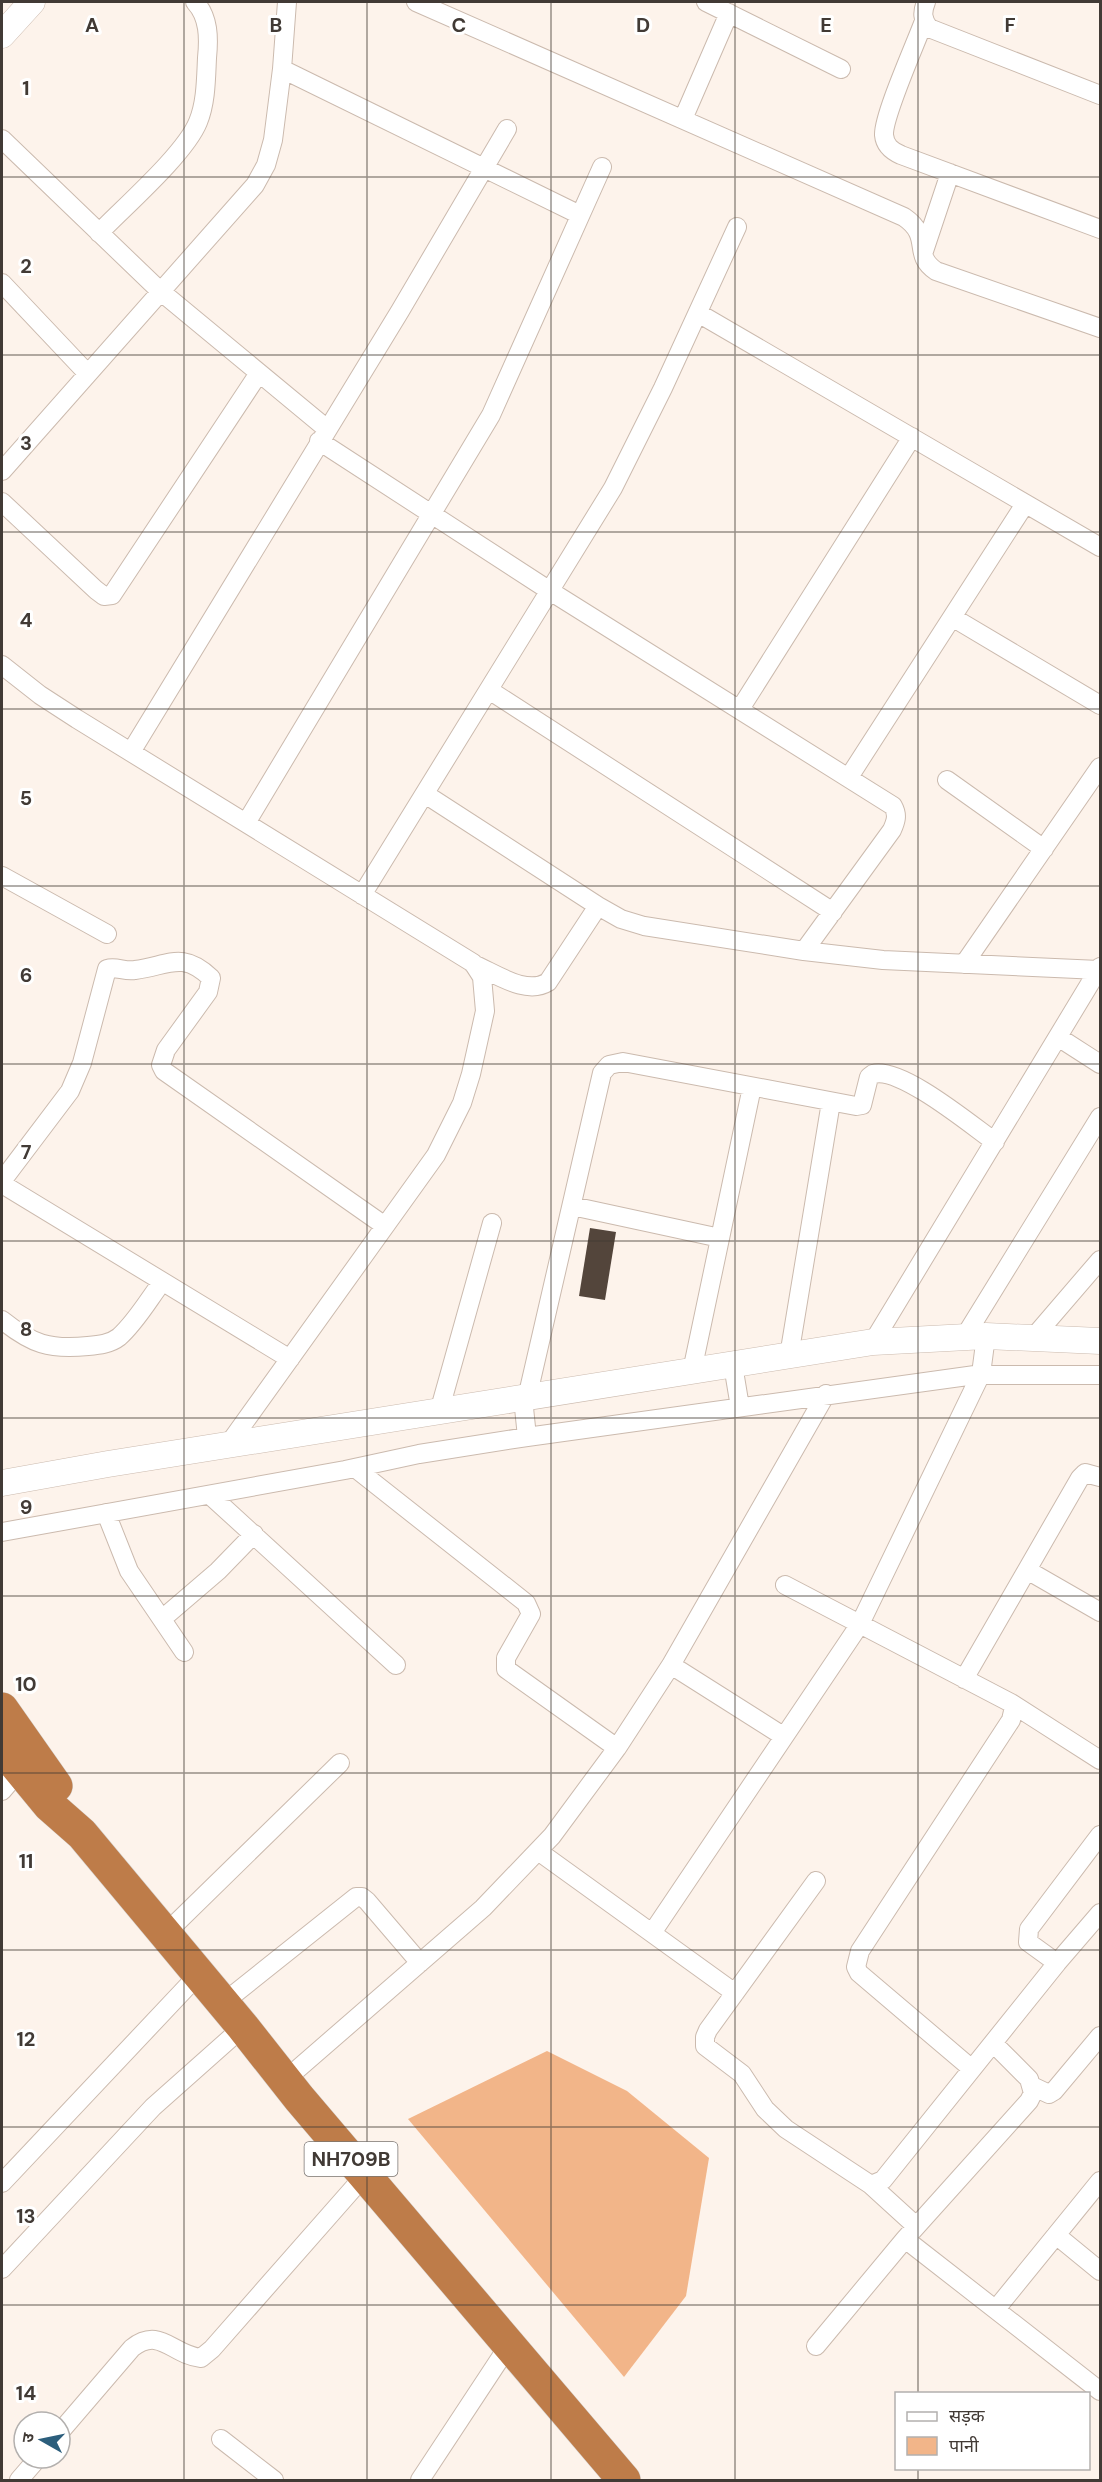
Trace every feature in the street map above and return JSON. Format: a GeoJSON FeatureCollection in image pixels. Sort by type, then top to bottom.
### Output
{"type":"FeatureCollection","features":[{"type":"Feature","properties":{"kind":"highway","name":"NH709B"},"geometry":{"type":"LineString","coordinates":[[2,1709],[59,1790],[82,1834]]}},
{"type":"Feature","properties":{"kind":"highway","name":"NH709B"},"geometry":{"type":"LineString","coordinates":[[7,1770],[82,1834],[285,2080],[624,2481]]}},
{"type":"Feature","properties":{"kind":"street"},"geometry":{"type":"LineString","coordinates":[[2,35],[33,2]]}},
{"type":"Feature","properties":{"kind":"street"},"geometry":{"type":"LineString","coordinates":[[99,233],[177,152],[198,122],[204,98],[209,45],[205,19],[201,8],[195,2]]}},
{"type":"Feature","properties":{"kind":"street"},"geometry":{"type":"LineString","coordinates":[[2,471],[159,290],[255,185],[266,165],[273,140],[287,2]]}},
{"type":"Feature","properties":{"kind":"street"},"geometry":{"type":"LineString","coordinates":[[416,2],[904,217],[915,224],[921,235],[922,255],[927,266],[936,271],[1101,328]]}},
{"type":"Feature","properties":{"kind":"street"},"geometry":{"type":"LineString","coordinates":[[706,2],[841,69]]}},
{"type":"Feature","properties":{"kind":"street"},"geometry":{"type":"LineString","coordinates":[[926,2],[922,12],[929,28],[1101,95]]}},
{"type":"Feature","properties":{"kind":"street"},"geometry":{"type":"LineString","coordinates":[[683,119],[729,13]]}},
{"type":"Feature","properties":{"kind":"street"},"geometry":{"type":"LineString","coordinates":[[924,21],[885,123],[884,135],[892,151],[1101,230]]}},
{"type":"Feature","properties":{"kind":"street"},"geometry":{"type":"LineString","coordinates":[[282,69],[483,169],[580,214]]}},
{"type":"Feature","properties":{"kind":"street"},"geometry":{"type":"LineString","coordinates":[[131,752],[400,311],[507,129]]}},
{"type":"Feature","properties":{"kind":"street"},"geometry":{"type":"LineString","coordinates":[[2,139],[159,290],[259,373],[323,435],[434,514],[550,591],[893,806],[897,812],[896,821],[804,951]]}},
{"type":"Feature","properties":{"kind":"street"},"geometry":{"type":"LineString","coordinates":[[246,823],[434,514],[491,415],[602,167]]}},
{"type":"Feature","properties":{"kind":"street"},"geometry":{"type":"LineString","coordinates":[[922,255],[950,173]]}},
{"type":"Feature","properties":{"kind":"street"},"geometry":{"type":"LineString","coordinates":[[362,895],[613,488],[663,388],[737,227]]}},
{"type":"Feature","properties":{"kind":"street"},"geometry":{"type":"LineString","coordinates":[[4,292],[87,373]]}},
{"type":"Feature","properties":{"kind":"street"},"geometry":{"type":"LineString","coordinates":[[698,313],[1025,504],[1098,541]]}},
{"type":"Feature","properties":{"kind":"street"},"geometry":{"type":"LineString","coordinates":[[2,502],[96,590],[104,596],[112,595],[259,373]]}},
{"type":"Feature","properties":{"kind":"street"},"geometry":{"type":"LineString","coordinates":[[740,709],[912,437]]}},
{"type":"Feature","properties":{"kind":"street"},"geometry":{"type":"LineString","coordinates":[[849,777],[1025,504]]}},
{"type":"Feature","properties":{"kind":"street"},"geometry":{"type":"LineString","coordinates":[[952,617],[1101,705]]}},
{"type":"Feature","properties":{"kind":"street"},"geometry":{"type":"LineString","coordinates":[[2,665],[40,695],[362,895],[473,963],[525,987],[538,988],[548,982],[598,906]]}},
{"type":"Feature","properties":{"kind":"street"},"geometry":{"type":"LineString","coordinates":[[489,690],[832,912]]}},
{"type":"Feature","properties":{"kind":"street"},"geometry":{"type":"LineString","coordinates":[[964,964],[1101,767]]}},
{"type":"Feature","properties":{"kind":"street"},"geometry":{"type":"LineString","coordinates":[[947,780],[1044,849]]}},
{"type":"Feature","properties":{"kind":"street"},"geometry":{"type":"LineString","coordinates":[[425,794],[598,906],[621,919],[645,926],[804,951],[883,960],[1100,969],[873,1342]]}},
{"type":"Feature","properties":{"kind":"street"},"geometry":{"type":"LineString","coordinates":[[2,878],[107,934]]}},
{"type":"Feature","properties":{"kind":"street"},"geometry":{"type":"LineString","coordinates":[[290,1359],[2,1183],[70,1091],[82,1063],[107,969],[132,971],[179,961],[201,969],[211,978],[208,992],[166,1050],[161,1065],[164,1071],[385,1226]]}},
{"type":"Feature","properties":{"kind":"street"},"geometry":{"type":"LineString","coordinates":[[228,1445],[436,1155],[462,1103],[485,1011],[482,977],[473,963]]}},
{"type":"Feature","properties":{"kind":"street"},"geometry":{"type":"LineString","coordinates":[[1058,1037],[1101,1064]]}},
{"type":"Feature","properties":{"kind":"street"},"geometry":{"type":"LineString","coordinates":[[525,1414],[602,1073],[609,1065],[622,1062],[856,1106],[861,1105],[869,1077],[878,1073],[894,1075],[995,1142]]}},
{"type":"Feature","properties":{"kind":"street"},"geometry":{"type":"LineString","coordinates":[[692,1371],[752,1087]]}},
{"type":"Feature","properties":{"kind":"street"},"geometry":{"type":"LineString","coordinates":[[789,1356],[831,1102]]}},
{"type":"Feature","properties":{"kind":"street"},"geometry":{"type":"LineString","coordinates":[[652,1933],[860,1624],[980,1352],[1101,1117]]}},
{"type":"Feature","properties":{"kind":"street"},"geometry":{"type":"LineString","coordinates":[[572,1206],[720,1238]]}},
{"type":"Feature","properties":{"kind":"street"},"geometry":{"type":"LineString","coordinates":[[439,1412],[492,1223]]}},
{"type":"Feature","properties":{"kind":"street"},"geometry":{"type":"LineString","coordinates":[[1034,1338],[1101,1260]]}},
{"type":"Feature","properties":{"kind":"street"},"geometry":{"type":"LineString","coordinates":[[2,1320],[22,1336],[44,1346],[72,1348],[100,1345],[119,1336],[162,1282]]}},
{"type":"Feature","properties":{"kind":"street"},"geometry":{"type":"LineString","coordinates":[[2,1483],[439,1412],[525,1414],[739,1403],[826,1395],[1034,1338],[1101,1341]]}},
{"type":"Feature","properties":{"kind":"street"},"geometry":{"type":"LineString","coordinates":[[2,1532],[210,1495],[429,1452],[525,1414],[692,1371],[734,1370],[789,1356],[873,1342],[980,1352],[1101,1375]]}},
{"type":"Feature","properties":{"kind":"street"},"geometry":{"type":"LineString","coordinates":[[734,1370],[739,1403]]}},
{"type":"Feature","properties":{"kind":"street"},"geometry":{"type":"LineString","coordinates":[[285,2080],[483,1908],[538,1851],[617,1748],[671,1665],[826,1395]]}},
{"type":"Feature","properties":{"kind":"street"},"geometry":{"type":"LineString","coordinates":[[354,1468],[526,1603],[531,1614],[506,1658],[506,1669],[617,1748]]}},
{"type":"Feature","properties":{"kind":"street"},"geometry":{"type":"LineString","coordinates":[[964,1679],[1080,1478],[1085,1473],[1101,1477]]}},
{"type":"Feature","properties":{"kind":"street"},"geometry":{"type":"LineString","coordinates":[[210,1495],[396,1665]]}},
{"type":"Feature","properties":{"kind":"street"},"geometry":{"type":"LineString","coordinates":[[106,1513],[129,1571],[184,1652]]}},
{"type":"Feature","properties":{"kind":"street"},"geometry":{"type":"LineString","coordinates":[[162,1619],[218,1571],[254,1534]]}},
{"type":"Feature","properties":{"kind":"street"},"geometry":{"type":"LineString","coordinates":[[1027,1570],[1101,1612]]}},
{"type":"Feature","properties":{"kind":"street"},"geometry":{"type":"LineString","coordinates":[[785,1585],[1011,1703],[1101,1760]]}},
{"type":"Feature","properties":{"kind":"street"},"geometry":{"type":"LineString","coordinates":[[671,1665],[783,1736]]}},
{"type":"Feature","properties":{"kind":"street"},"geometry":{"type":"LineString","coordinates":[[972,2069],[859,1973],[856,1967],[860,1951],[1011,1720],[1015,1713],[1011,1703]]}},
{"type":"Feature","properties":{"kind":"street"},"geometry":{"type":"LineString","coordinates":[[165,1934],[340,1763]]}},
{"type":"Feature","properties":{"kind":"street"},"geometry":{"type":"LineString","coordinates":[[1057,1963],[1028,1942],[1029,1929],[1101,1835]]}},
{"type":"Feature","properties":{"kind":"street"},"geometry":{"type":"LineString","coordinates":[[538,1851],[735,1993]]}},
{"type":"Feature","properties":{"kind":"street"},"geometry":{"type":"LineString","coordinates":[[816,1881],[708,2030],[705,2046],[742,2074],[765,2109],[786,2130],[871,2185],[911,2232],[996,2309],[1101,2391]]}},
{"type":"Feature","properties":{"kind":"street"},"geometry":{"type":"LineString","coordinates":[[2,2269],[153,2107],[233,2015],[350,1899],[362,1897],[367,1900],[420,1963]]}},
{"type":"Feature","properties":{"kind":"street"},"geometry":{"type":"LineString","coordinates":[[871,2185],[884,2180],[1057,1963],[1101,1913]]}},
{"type":"Feature","properties":{"kind":"street"},"geometry":{"type":"LineString","coordinates":[[2,2183],[199,1974]]}},
{"type":"Feature","properties":{"kind":"street"},"geometry":{"type":"LineString","coordinates":[[1032,2086],[1043,2093],[1049,2094],[1054,2091],[1101,2036]]}},
{"type":"Feature","properties":{"kind":"street"},"geometry":{"type":"LineString","coordinates":[[816,2346],[911,2232],[1025,2106],[1033,2093],[1029,2079],[993,2043]]}},
{"type":"Feature","properties":{"kind":"street"},"geometry":{"type":"LineString","coordinates":[[72,2418],[132,2348],[142,2340],[157,2339],[190,2357],[201,2358],[212,2349],[365,2175]]}},
{"type":"Feature","properties":{"kind":"street"},"geometry":{"type":"LineString","coordinates":[[996,2309],[1101,2181]]}},
{"type":"Feature","properties":{"kind":"street"},"geometry":{"type":"LineString","coordinates":[[1056,2235],[1101,2271]]}},
{"type":"Feature","properties":{"kind":"street"},"geometry":{"type":"LineString","coordinates":[[420,2481],[509,2345]]}},
{"type":"Feature","properties":{"kind":"street"},"geometry":{"type":"LineString","coordinates":[[221,2439],[274,2481]]}},
{"type":"Feature","properties":{"kind":"water"},"geometry":{"type":"Polygon","coordinates":[[[547,2051],[627,2091],[709,2158],[686,2296],[624,2377],[408,2119],[547,2051]]]}},
{"type":"Feature","properties":{"kind":"building"},"geometry":{"type":"Polygon","coordinates":[[[590,1228],[616,1232],[605,1300],[579,1296],[590,1228]]]}}]}
